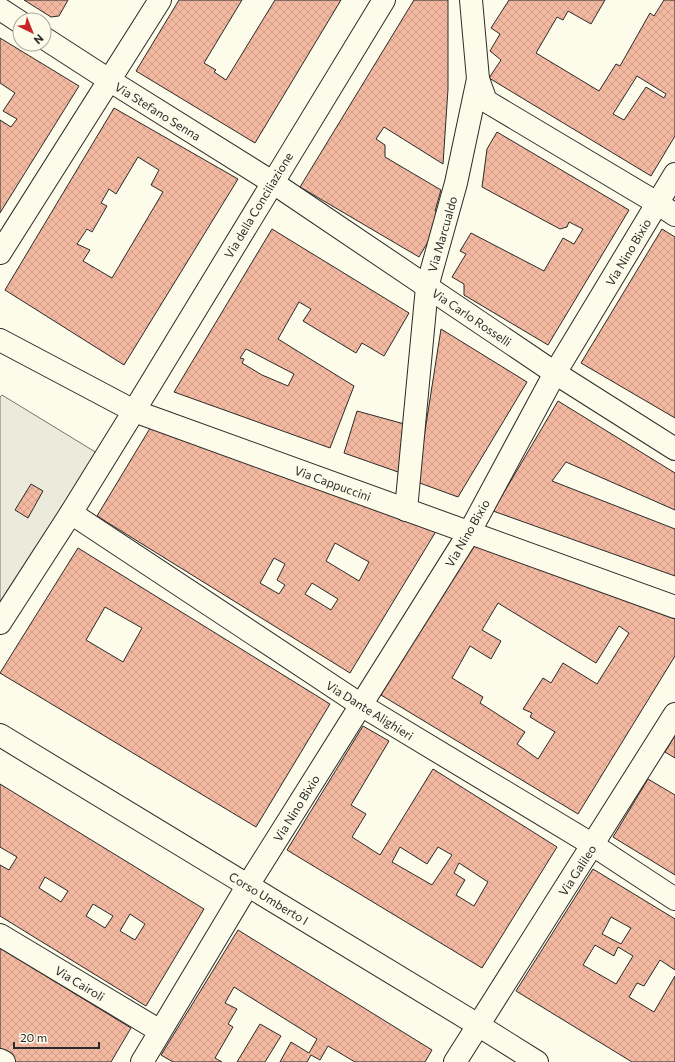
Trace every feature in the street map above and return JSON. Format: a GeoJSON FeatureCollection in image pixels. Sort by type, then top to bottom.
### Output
{"type":"FeatureCollection","features":[{"type":"Feature","properties":{"kind":"street"},"geometry":{"type":"LineString","coordinates":[[0,253],[160,0]]}},
{"type":"Feature","properties":{"kind":"street","name":"Via della Conciliazione"},"geometry":{"type":"LineString","coordinates":[[0,623],[71,513],[134,411],[384,0]]}},
{"type":"Feature","properties":{"kind":"street"},"geometry":{"type":"LineString","coordinates":[[471,0],[478,79],[486,101],[675,215]]}},
{"type":"Feature","properties":{"kind":"street"},"geometry":{"type":"LineString","coordinates":[[0,9],[12,17]]}},
{"type":"Feature","properties":{"kind":"street","name":"Via Stefano Senna"},"geometry":{"type":"LineString","coordinates":[[52,43],[272,182]]}},
{"type":"Feature","properties":{"kind":"street","name":"Via Marcualdo"},"geometry":{"type":"LineString","coordinates":[[406,510],[427,287],[456,183],[478,79]]}},
{"type":"Feature","properties":{"kind":"street","name":"Via Nino Bixio"},"geometry":{"type":"LineString","coordinates":[[142,1062],[248,885],[469,532],[555,373],[675,174]]}},
{"type":"Feature","properties":{"kind":"street","name":"Via Carlo Rosselli"},"geometry":{"type":"LineString","coordinates":[[272,182],[555,373],[675,449]]}},
{"type":"Feature","properties":{"kind":"street","name":"Via Cappuccini"},"geometry":{"type":"LineString","coordinates":[[0,340],[134,411],[675,607]]}},
{"type":"Feature","properties":{"kind":"street","name":"Via Dante Alighieri"},"geometry":{"type":"LineString","coordinates":[[71,513],[360,705],[593,845],[675,899]]}},
{"type":"Feature","properties":{"kind":"street","name":"Via Galileo"},"geometry":{"type":"LineString","coordinates":[[455,1062],[675,714]]}},
{"type":"Feature","properties":{"kind":"street","name":"Corso Umberto I"},"geometry":{"type":"LineString","coordinates":[[0,735],[537,1062]]}},
{"type":"Feature","properties":{"kind":"street","name":"Via Cairoli"},"geometry":{"type":"LineString","coordinates":[[0,935],[160,1031]]}},
{"type":"Feature","properties":{"kind":"street"},"geometry":{"type":"LineString","coordinates":[[0,1060],[4,1062]]}},
{"type":"Feature","properties":{"kind":"shaded area"},"geometry":{"type":"Polygon","coordinates":[[[2,395],[97,453],[0,612],[0,397],[2,395]]]}},
{"type":"Feature","properties":{"kind":"building"},"geometry":{"type":"Polygon","coordinates":[[[24,0],[68,0],[59,16],[52,17],[52,12],[43,12],[24,0]]]}},
{"type":"Feature","properties":{"kind":"building"},"geometry":{"type":"Polygon","coordinates":[[[179,0],[242,0],[204,63],[216,70],[214,72],[226,80],[275,0],[341,0],[255,143],[136,71],[179,0]]]}},
{"type":"Feature","properties":{"kind":"building"},"geometry":{"type":"Polygon","coordinates":[[[414,0],[448,0],[448,89],[443,164],[384,127],[376,139],[385,145],[385,157],[441,190],[435,211],[440,214],[439,223],[419,257],[300,187],[414,0]]]}},
{"type":"Feature","properties":{"kind":"building"},"geometry":{"type":"Polygon","coordinates":[[[509,0],[605,0],[591,24],[568,11],[563,20],[557,17],[536,53],[599,91],[616,64],[620,66],[650,13],[654,16],[664,0],[675,0],[675,136],[651,176],[489,78],[501,60],[490,51],[500,34],[491,28],[509,0]],[[637,76],[613,114],[624,120],[646,87],[664,98],[666,94],[637,76]]]}},
{"type":"Feature","properties":{"kind":"building"},"geometry":{"type":"Polygon","coordinates":[[[0,38],[12,45],[12,52],[23,52],[79,86],[0,213],[0,120],[11,127],[17,119],[3,111],[15,93],[0,83],[0,38]]]}},
{"type":"Feature","properties":{"kind":"building"},"geometry":{"type":"Polygon","coordinates":[[[114,108],[238,179],[124,365],[5,290],[114,108]],[[138,157],[116,194],[109,189],[101,203],[107,206],[92,232],[87,229],[77,244],[90,250],[83,261],[112,278],[163,192],[151,185],[159,170],[138,157]]]}},
{"type":"Feature","properties":{"kind":"building"},"geometry":{"type":"Polygon","coordinates":[[[497,132],[629,210],[548,345],[464,295],[464,284],[452,277],[466,254],[460,251],[471,233],[544,271],[563,238],[574,244],[583,229],[569,222],[567,227],[560,229],[482,187],[487,149],[497,132]]]}},
{"type":"Feature","properties":{"kind":"building"},"geometry":{"type":"Polygon","coordinates":[[[272,229],[409,313],[384,356],[362,343],[356,353],[303,321],[311,309],[299,302],[278,339],[354,386],[330,448],[174,392],[272,229]],[[246,349],[240,358],[244,359],[242,363],[262,375],[288,386],[294,374],[246,349]]]}},
{"type":"Feature","properties":{"kind":"building"},"geometry":{"type":"Polygon","coordinates":[[[662,229],[675,237],[675,418],[581,363],[662,229]]]}},
{"type":"Feature","properties":{"kind":"building"},"geometry":{"type":"Polygon","coordinates":[[[441,329],[527,382],[458,497],[417,482],[441,329]]]}},
{"type":"Feature","properties":{"kind":"building"},"geometry":{"type":"Polygon","coordinates":[[[558,401],[675,473],[675,510],[566,462],[552,481],[675,529],[675,576],[493,511],[558,401]]]}},
{"type":"Feature","properties":{"kind":"building"},"geometry":{"type":"Polygon","coordinates":[[[357,411],[408,425],[398,472],[344,453],[357,411]]]}},
{"type":"Feature","properties":{"kind":"building"},"geometry":{"type":"Polygon","coordinates":[[[155,420],[438,528],[350,673],[97,516],[155,420]],[[335,543],[326,561],[359,581],[369,562],[335,543]],[[274,558],[260,583],[279,594],[285,585],[277,580],[285,564],[274,558]],[[312,583],[305,594],[331,610],[338,599],[312,583]]]}},
{"type":"Feature","properties":{"kind":"building"},"geometry":{"type":"Polygon","coordinates":[[[31,484],[43,491],[28,518],[15,510],[31,484]]]}},
{"type":"Feature","properties":{"kind":"building"},"geometry":{"type":"Polygon","coordinates":[[[474,541],[675,619],[675,656],[578,814],[381,695],[474,541]],[[498,603],[482,630],[501,641],[491,659],[470,646],[452,678],[483,697],[480,703],[525,732],[517,744],[538,759],[555,732],[530,717],[532,713],[523,709],[543,678],[551,683],[563,663],[597,684],[629,633],[619,626],[596,663],[498,603]]]}},
{"type":"Feature","properties":{"kind":"building"},"geometry":{"type":"Polygon","coordinates":[[[78,548],[330,704],[256,827],[0,673],[78,548]],[[105,607],[86,640],[123,662],[142,628],[105,607]]]}},
{"type":"Feature","properties":{"kind":"building"},"geometry":{"type":"Polygon","coordinates":[[[363,726],[389,741],[351,805],[366,814],[352,837],[380,855],[433,769],[557,847],[482,968],[287,850],[363,726]],[[400,847],[392,862],[432,885],[452,855],[438,847],[427,864],[400,847]],[[459,863],[454,873],[465,880],[456,895],[474,906],[488,882],[459,863]]]}},
{"type":"Feature","properties":{"kind":"building"},"geometry":{"type":"Polygon","coordinates":[[[675,735],[675,758],[665,752],[675,735]]]}},
{"type":"Feature","properties":{"kind":"building"},"geometry":{"type":"Polygon","coordinates":[[[648,779],[675,795],[675,875],[613,837],[648,779]]]}},
{"type":"Feature","properties":{"kind":"building"},"geometry":{"type":"Polygon","coordinates":[[[0,784],[204,909],[146,1006],[0,916],[0,865],[9,870],[17,857],[0,847],[0,784]],[[45,877],[39,888],[61,902],[68,891],[45,877]],[[93,904],[86,916],[105,928],[113,916],[93,904]],[[130,914],[120,931],[135,940],[145,924],[130,914]]]}},
{"type":"Feature","properties":{"kind":"building"},"geometry":{"type":"Polygon","coordinates":[[[593,869],[675,919],[675,970],[660,960],[644,986],[637,983],[629,997],[654,1012],[675,976],[675,1062],[632,1062],[516,991],[593,869]],[[611,917],[602,934],[621,944],[631,928],[611,917]],[[595,945],[583,965],[616,984],[633,956],[618,947],[614,956],[595,945]]]}},
{"type":"Feature","properties":{"kind":"building"},"geometry":{"type":"Polygon","coordinates":[[[238,930],[432,1050],[425,1062],[355,1062],[328,1046],[320,1060],[311,1055],[307,1062],[280,1062],[291,1042],[309,1053],[317,1039],[234,987],[225,1003],[237,1009],[228,1024],[233,1027],[215,1058],[222,1062],[173,1062],[161,1055],[238,930]]]}},
{"type":"Feature","properties":{"kind":"building"},"geometry":{"type":"Polygon","coordinates":[[[0,948],[131,1028],[111,1062],[14,1062],[0,1054],[0,948]]]}},
{"type":"Feature","properties":{"kind":"building"},"geometry":{"type":"Polygon","coordinates":[[[260,1024],[281,1036],[265,1062],[237,1062],[260,1024]]]}}]}
